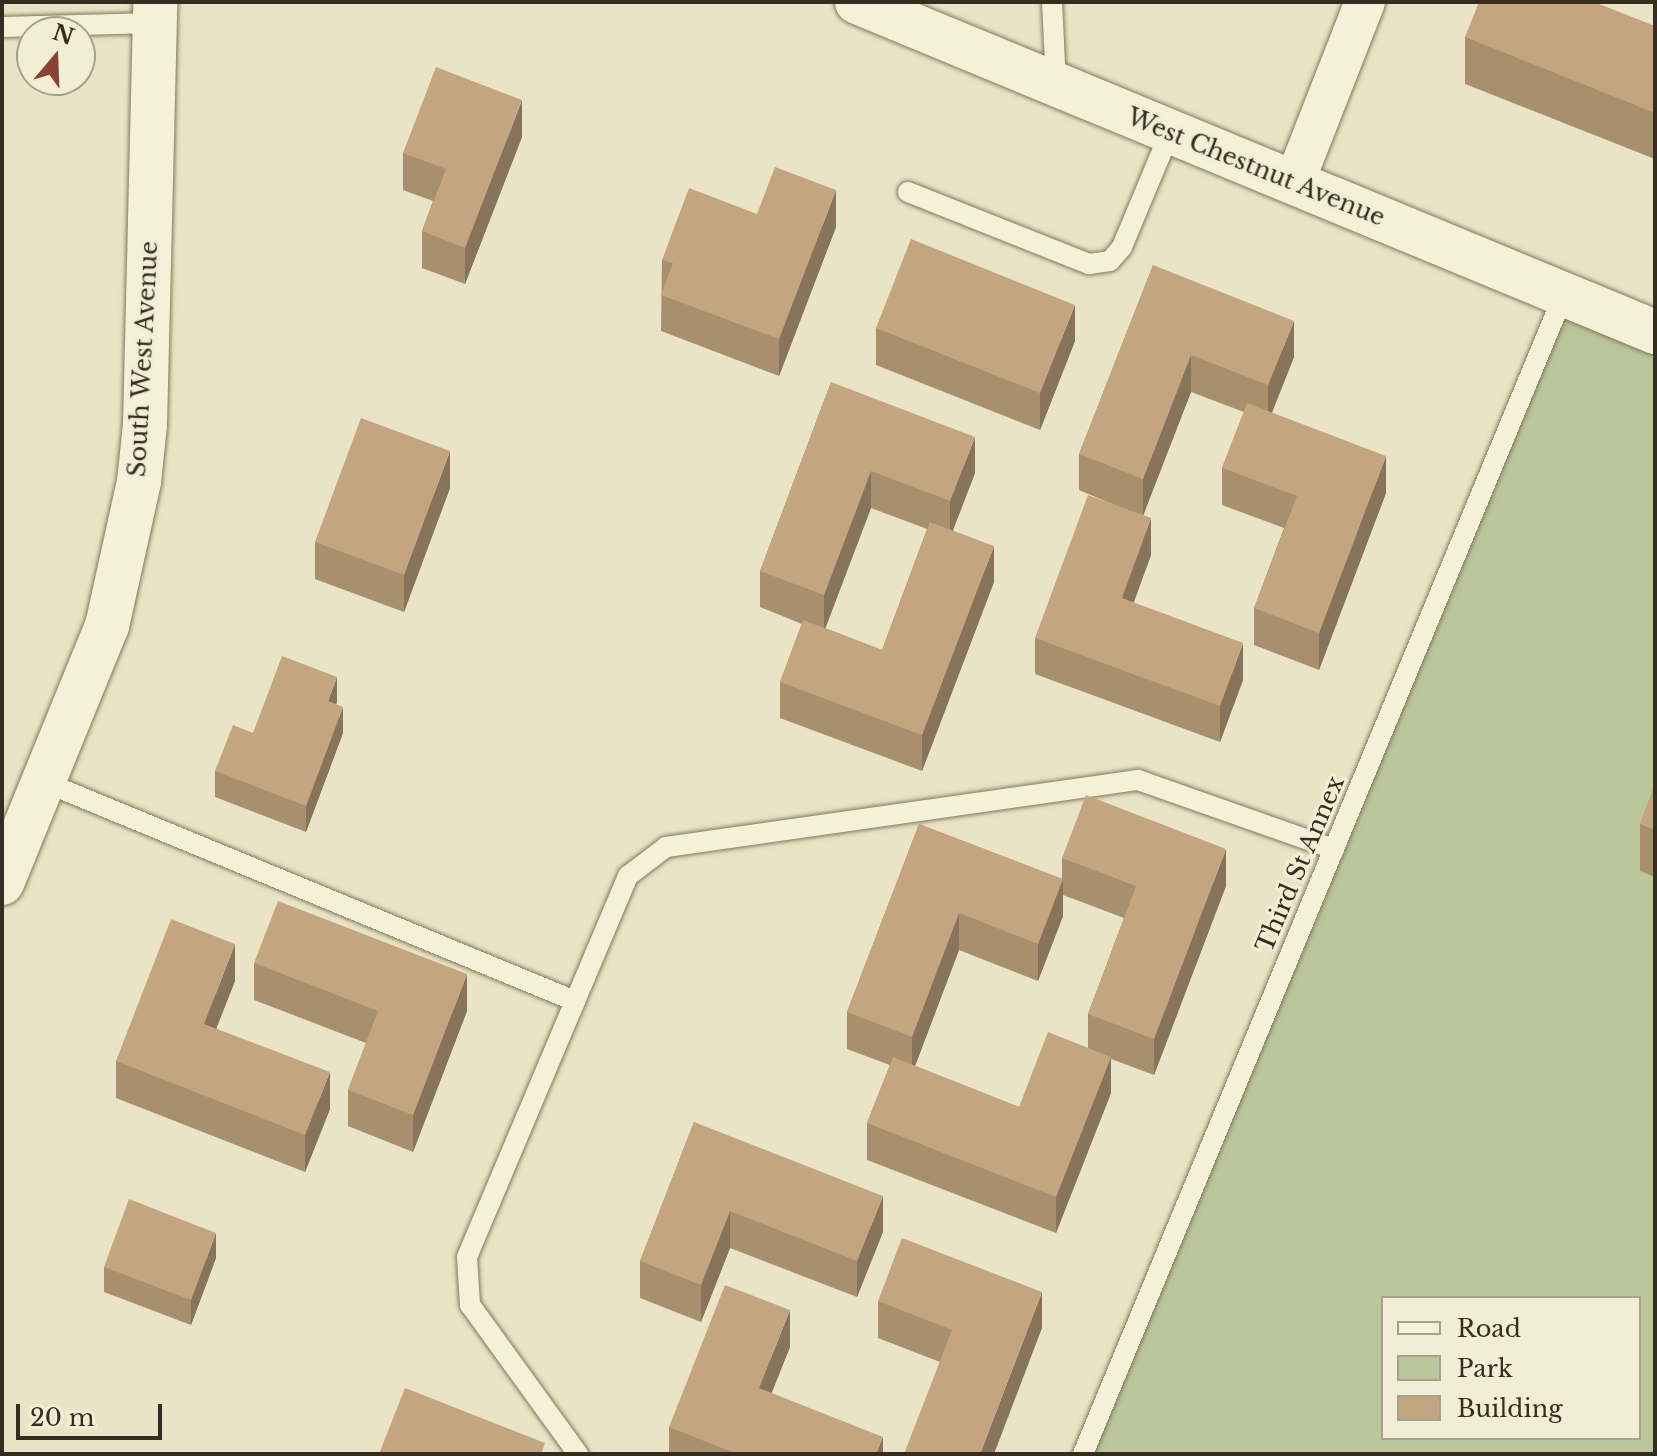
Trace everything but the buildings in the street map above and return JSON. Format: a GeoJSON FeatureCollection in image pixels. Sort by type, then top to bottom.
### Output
{"type":"FeatureCollection","features":[{"type":"Feature","properties":{"kind":"street","name":"West Chestnut Avenue"},"geometry":{"type":"LineString","coordinates":[[857,2],[1655,332]]}},
{"type":"Feature","properties":{"kind":"street"},"geometry":{"type":"LineString","coordinates":[[1294,183],[1365,2]]}},
{"type":"Feature","properties":{"kind":"street","name":"South West Avenue"},"geometry":{"type":"LineString","coordinates":[[2,883],[107,626],[139,482],[145,425],[154,13]]}},
{"type":"Feature","properties":{"kind":"lane"},"geometry":{"type":"LineString","coordinates":[[1052,2],[1056,85]]}},
{"type":"Feature","properties":{"kind":"lane"},"geometry":{"type":"LineString","coordinates":[[2,27],[154,13]]}},
{"type":"Feature","properties":{"kind":"lane"},"geometry":{"type":"LineString","coordinates":[[908,192],[1089,264],[1110,261],[1122,247],[1170,132]]}},
{"type":"Feature","properties":{"kind":"lane","name":"Third St Annex"},"geometry":{"type":"LineString","coordinates":[[1083,1454],[1564,294]]}},
{"type":"Feature","properties":{"kind":"lane"},"geometry":{"type":"LineString","coordinates":[[578,1454],[470,1305],[467,1257],[628,876],[666,847],[1138,780],[1334,849]]}},
{"type":"Feature","properties":{"kind":"lane"},"geometry":{"type":"LineString","coordinates":[[42,781],[575,1001]]}},
{"type":"Feature","properties":{"kind":"green space"},"geometry":{"type":"Polygon","coordinates":[[[1568,287],[1655,323],[1655,1454],[1087,1454],[1568,287]]]}}]}
